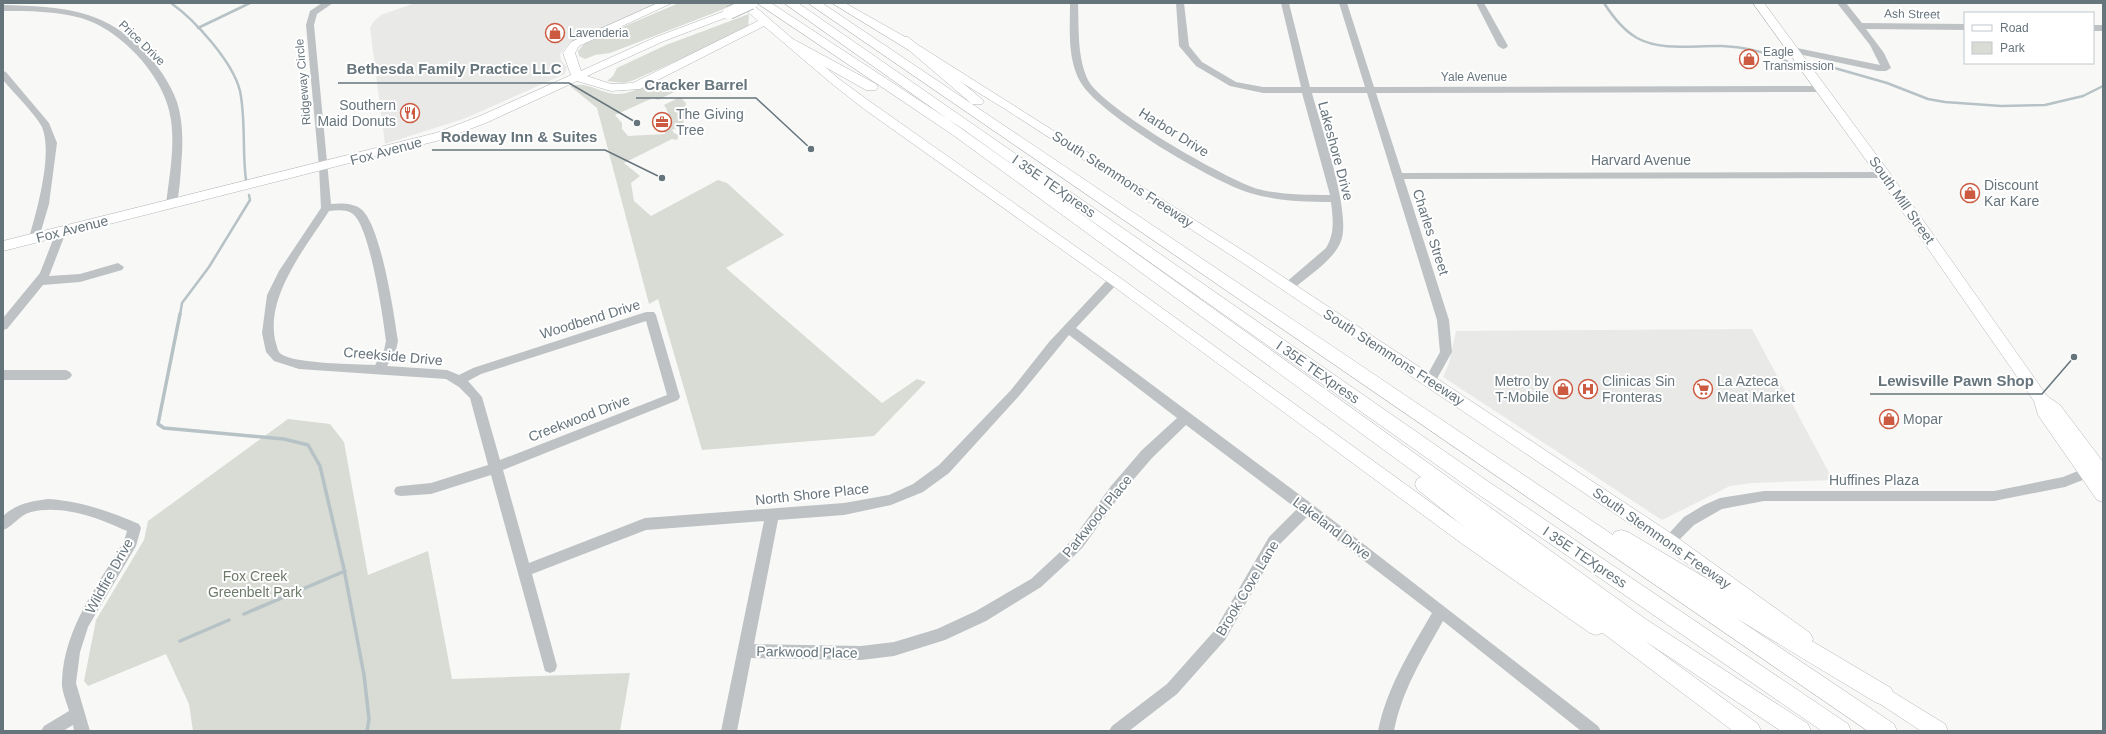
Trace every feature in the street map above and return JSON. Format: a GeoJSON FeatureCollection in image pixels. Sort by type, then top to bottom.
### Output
{"type":"FeatureCollection","features":[{"type":"Feature","properties":{"kind":"highway"},"geometry":{"type":"LineString","coordinates":[[763,3],[958,132],[1250,345],[1640,626],[1800,731]]}},
{"type":"Feature","properties":{"kind":"highway","name":"South Stemmons Freeway"},"geometry":{"type":"LineString","coordinates":[[814,3],[1886,731]]}},
{"type":"Feature","properties":{"kind":"highway","name":"I 35E TEXpress"},"geometry":{"type":"LineString","coordinates":[[795,7],[944,108],[1479,485],[1840,731]]}},
{"type":"Feature","properties":{"kind":"highway"},"geometry":{"type":"LineString","coordinates":[[903,40],[1006,124],[1136,222]]}},
{"type":"Feature","properties":{"kind":"highway"},"geometry":{"type":"LineString","coordinates":[[791,42],[918,115],[958,132]]}},
{"type":"Feature","properties":{"kind":"highway"},"geometry":{"type":"LineString","coordinates":[[1250,345],[1506,549],[1750,731]]}},
{"type":"Feature","properties":{"kind":"highway"},"geometry":{"type":"LineString","coordinates":[[1439,428],[1883,695]]}},
{"type":"Feature","properties":{"kind":"highway"},"geometry":{"type":"LineString","coordinates":[[1622,582],[1832,731]]}},
{"type":"Feature","properties":{"kind":"main road"},"geometry":{"type":"LineString","coordinates":[[667,3],[581,40],[571,49],[569,53],[577,77],[602,87],[620,88],[636,86],[766,21]]}},
{"type":"Feature","properties":{"kind":"main road"},"geometry":{"type":"LineString","coordinates":[[744,3],[835,81],[868,106],[1114,280],[1467,538],[1747,731]]}},
{"type":"Feature","properties":{"kind":"main road","name":"Fox Avenue"},"geometry":{"type":"LineString","coordinates":[[3,246],[324,167],[440,136],[484,119],[660,39],[729,13],[751,3]]}},
{"type":"Feature","properties":{"kind":"main road","name":"South Stemmons Freeway"},"geometry":{"type":"LineString","coordinates":[[837,3],[903,40],[1009,106],[1288,287],[1669,541],[1883,695],[1938,731]]}},
{"type":"Feature","properties":{"kind":"main road","name":"South Mill Street"},"geometry":{"type":"LineString","coordinates":[[1758,3],[1884,175],[2042,400],[2043,411],[2097,472],[2103,495]]}},
{"type":"Feature","properties":{"kind":"main road"},"geometry":{"type":"LineString","coordinates":[[572,61],[599,66],[598,78],[602,87]]}},
{"type":"Feature","properties":{"kind":"street","name":"Ridgeway Circle"},"geometry":{"type":"LineString","coordinates":[[324,167],[315,89],[310,25],[313,13],[318,8],[329,3]]}},
{"type":"Feature","properties":{"kind":"street","name":"Harbor Drive"},"geometry":{"type":"LineString","coordinates":[[1074,3],[1076,57],[1086,84],[1092,91],[1122,115],[1216,175],[1245,188],[1262,194],[1298,198],[1336,199]]}},
{"type":"Feature","properties":{"kind":"street","name":"Yale Avenue"},"geometry":{"type":"LineString","coordinates":[[1180,3],[1184,46],[1199,64],[1224,80],[1245,87],[1275,91],[1822,90]]}},
{"type":"Feature","properties":{"kind":"street","name":"Lakeshore Drive"},"geometry":{"type":"LineString","coordinates":[[1285,3],[1306,90],[1336,199],[1339,227],[1336,241],[1330,251],[1288,287]]}},
{"type":"Feature","properties":{"kind":"street","name":"Charles Street"},"geometry":{"type":"LineString","coordinates":[[1343,3],[1372,90],[1443,320],[1446,352],[1430,381]]}},
{"type":"Feature","properties":{"kind":"street"},"geometry":{"type":"LineString","coordinates":[[1480,3],[1503,46]]}},
{"type":"Feature","properties":{"kind":"street"},"geometry":{"type":"LineString","coordinates":[[1792,50],[1878,68],[1886,68],[1885,63],[1841,3]]}},
{"type":"Feature","properties":{"kind":"street","name":"Price Drive"},"geometry":{"type":"LineString","coordinates":[[3,8],[55,11],[88,18],[109,27],[129,43],[156,70],[168,92],[176,119],[175,169],[171,204]]}},
{"type":"Feature","properties":{"kind":"street","name":"Ash Street"},"geometry":{"type":"LineString","coordinates":[[1858,26],[1964,27]]}},
{"type":"Feature","properties":{"kind":"street"},"geometry":{"type":"LineString","coordinates":[[3,74],[46,125],[52,143],[44,204],[34,238]]}},
{"type":"Feature","properties":{"kind":"street"},"geometry":{"type":"LineString","coordinates":[[324,167],[326,208],[347,207],[358,212],[366,220],[372,240],[392,342],[390,350],[378,370]]}},
{"type":"Feature","properties":{"kind":"street","name":"Harvard Avenue"},"geometry":{"type":"LineString","coordinates":[[1398,176],[1884,175]]}},
{"type":"Feature","properties":{"kind":"street","name":"Creekside Drive"},"geometry":{"type":"LineString","coordinates":[[326,208],[283,274],[273,295],[268,333],[272,352],[278,358],[299,364],[447,375],[470,387],[476,397],[550,666]]}},
{"type":"Feature","properties":{"kind":"street"},"geometry":{"type":"LineString","coordinates":[[3,326],[39,281],[51,261],[61,232]]}},
{"type":"Feature","properties":{"kind":"street"},"geometry":{"type":"LineString","coordinates":[[39,281],[80,278],[118,267]]}},
{"type":"Feature","properties":{"kind":"street","name":"North Shore Place"},"geometry":{"type":"LineString","coordinates":[[524,570],[645,524],[772,516],[844,509],[891,500],[918,488],[944,469],[1015,393],[1053,345],[1114,280]]}},
{"type":"Feature","properties":{"kind":"street","name":"Woodbend Drive"},"geometry":{"type":"LineString","coordinates":[[459,380],[476,371],[650,315],[674,397]]}},
{"type":"Feature","properties":{"kind":"street","name":"Lakeland Drive"},"geometry":{"type":"LineString","coordinates":[[1069,329],[1441,611],[1593,731]]}},
{"type":"Feature","properties":{"kind":"street"},"geometry":{"type":"LineString","coordinates":[[3,375],[66,375]]}},
{"type":"Feature","properties":{"kind":"street","name":"Creekwood Drive"},"geometry":{"type":"LineString","coordinates":[[402,491],[412,492],[428,489],[496,467],[674,397]]}},
{"type":"Feature","properties":{"kind":"street","name":"Parkwood Place"},"geometry":{"type":"LineString","coordinates":[[744,651],[861,653],[894,649],[940,635],[981,616],[1036,583],[1063,558],[1078,543],[1116,490],[1147,454],[1168,432],[1187,417]]}},
{"type":"Feature","properties":{"kind":"street","name":"Huffines Plaza"},"geometry":{"type":"LineString","coordinates":[[1669,541],[1689,521],[1709,509],[1720,504],[1764,496],[1994,496],[2065,482],[2097,472]]}},
{"type":"Feature","properties":{"kind":"street","name":"Wildfire Drive"},"geometry":{"type":"LineString","coordinates":[[3,524],[17,511],[38,504],[73,506],[114,519],[134,528],[130,542],[82,625],[73,652],[68,683],[82,731]]}},
{"type":"Feature","properties":{"kind":"street","name":"Brook Cove Lane"},"geometry":{"type":"LineString","coordinates":[[1127,728],[1172,689],[1220,635],[1274,541],[1306,508]]}},
{"type":"Feature","properties":{"kind":"street"},"geometry":{"type":"LineString","coordinates":[[728,731],[772,516]]}},
{"type":"Feature","properties":{"kind":"street"},"geometry":{"type":"LineString","coordinates":[[1386,731],[1389,712],[1395,695],[1441,611]]}},
{"type":"Feature","properties":{"kind":"street"},"geometry":{"type":"LineString","coordinates":[[49,731],[78,714]]}},
{"type":"Feature","properties":{"kind":"shaded area"},"geometry":{"type":"Polygon","coordinates":[[[415,3],[661,3],[569,43],[560,54],[561,60],[567,67],[565,74],[466,118],[385,144],[370,28],[374,21],[381,15],[415,3]]]}},
{"type":"Feature","properties":{"kind":"shaded area"},"geometry":{"type":"Polygon","coordinates":[[[1752,329],[1833,480],[1752,483],[1730,486],[1662,520],[1443,377],[1449,363],[1456,331],[1752,329]]]}},
{"type":"Feature","properties":{"kind":"green space"},"geometry":{"type":"Polygon","coordinates":[[[679,3],[737,4],[610,53],[595,55],[585,59],[579,56],[578,51],[585,43],[679,3]]]}},
{"type":"Feature","properties":{"kind":"green space"},"geometry":{"type":"Polygon","coordinates":[[[749,14],[748,29],[634,80],[624,83],[607,81],[613,76],[617,68],[666,45],[749,14]]]}},
{"type":"Feature","properties":{"kind":"green space"},"geometry":{"type":"Polygon","coordinates":[[[658,80],[665,81],[676,91],[658,100],[653,98],[615,115],[622,123],[622,129],[628,136],[665,134],[668,115],[664,105],[680,97],[686,103],[683,125],[672,130],[674,133],[679,135],[677,140],[672,139],[624,163],[640,176],[631,183],[634,201],[651,216],[718,180],[727,183],[784,235],[726,268],[882,403],[917,379],[926,382],[874,436],[702,450],[658,299],[649,304],[597,108],[570,86],[582,85],[609,93],[620,94],[637,90],[658,80]]]}},
{"type":"Feature","properties":{"kind":"green space","name":"Fox Creek Greenbelt Park"},"geometry":{"type":"Polygon","coordinates":[[[288,419],[330,424],[344,442],[368,575],[428,551],[452,679],[630,673],[620,731],[193,731],[189,704],[166,654],[88,686],[84,681],[96,620],[144,540],[148,521],[288,419]]]}},
{"type":"Feature","properties":{"kind":"waterway"},"geometry":{"type":"LineString","coordinates":[[171,3],[181,10],[199,28]]}},
{"type":"Feature","properties":{"kind":"waterway"},"geometry":{"type":"LineString","coordinates":[[199,28],[250,3]]}},
{"type":"Feature","properties":{"kind":"waterway"},"geometry":{"type":"LineString","coordinates":[[1604,3],[1623,27],[1632,35],[1647,42],[1657,45],[1679,47],[1722,46],[1740,48],[1765,53],[1790,63]]}},
{"type":"Feature","properties":{"kind":"waterway"},"geometry":{"type":"LineString","coordinates":[[199,28],[212,42],[230,67],[240,91],[242,102],[246,180]]}},
{"type":"Feature","properties":{"kind":"waterway"},"geometry":{"type":"LineString","coordinates":[[1824,65],[1887,83],[1928,99],[1945,102],[2001,106],[2045,105],[2083,96],[2103,86]]}},
{"type":"Feature","properties":{"kind":"waterway"},"geometry":{"type":"LineString","coordinates":[[180,315],[182,303],[209,267],[250,200],[249,195]]}},
{"type":"Feature","properties":{"kind":"waterway"},"geometry":{"type":"LineString","coordinates":[[180,314],[158,424],[164,428],[284,439],[308,445],[320,466],[344,571]]}},
{"type":"Feature","properties":{"kind":"waterway"},"geometry":{"type":"LineString","coordinates":[[244,614],[344,571]]}},
{"type":"Feature","properties":{"kind":"waterway"},"geometry":{"type":"LineString","coordinates":[[344,571],[364,675],[369,719],[367,731]]}},
{"type":"Feature","properties":{"kind":"waterway"},"geometry":{"type":"LineString","coordinates":[[180,641],[229,620]]}},
{"type":"Feature","properties":{"kind":"place","name":"Lavenderia"},"geometry":{"type":"Point","coordinates":[555,33]}},
{"type":"Feature","properties":{"kind":"place","name":"Eagle Transmission"},"geometry":{"type":"Point","coordinates":[1749,59]}},
{"type":"Feature","properties":{"kind":"place","name":"Southern Maid Donuts"},"geometry":{"type":"Point","coordinates":[410,113]}},
{"type":"Feature","properties":{"kind":"place","name":"The Giving Tree"},"geometry":{"type":"Point","coordinates":[662,122]}},
{"type":"Feature","properties":{"kind":"place","name":"Bethesda Family Practice LLC"},"geometry":{"type":"Point","coordinates":[637,123]}},
{"type":"Feature","properties":{"kind":"place","name":"Cracker Barrel"},"geometry":{"type":"Point","coordinates":[811,149]}},
{"type":"Feature","properties":{"kind":"place","name":"Rodeway Inn & Suites"},"geometry":{"type":"Point","coordinates":[662,178]}},
{"type":"Feature","properties":{"kind":"place","name":"Discount Kar Kare"},"geometry":{"type":"Point","coordinates":[1970,193]}},
{"type":"Feature","properties":{"kind":"place","name":"Lewisville Pawn Shop"},"geometry":{"type":"Point","coordinates":[2074,357]}},
{"type":"Feature","properties":{"kind":"place","name":"Metro by T-Mobile"},"geometry":{"type":"Point","coordinates":[1563,389]}},
{"type":"Feature","properties":{"kind":"place","name":"Clinicas Sin Fronteras"},"geometry":{"type":"Point","coordinates":[1588,389]}},
{"type":"Feature","properties":{"kind":"place","name":"La Azteca Meat Market"},"geometry":{"type":"Point","coordinates":[1703,389]}},
{"type":"Feature","properties":{"kind":"place","name":"Mopar"},"geometry":{"type":"Point","coordinates":[1889,419]}}]}
